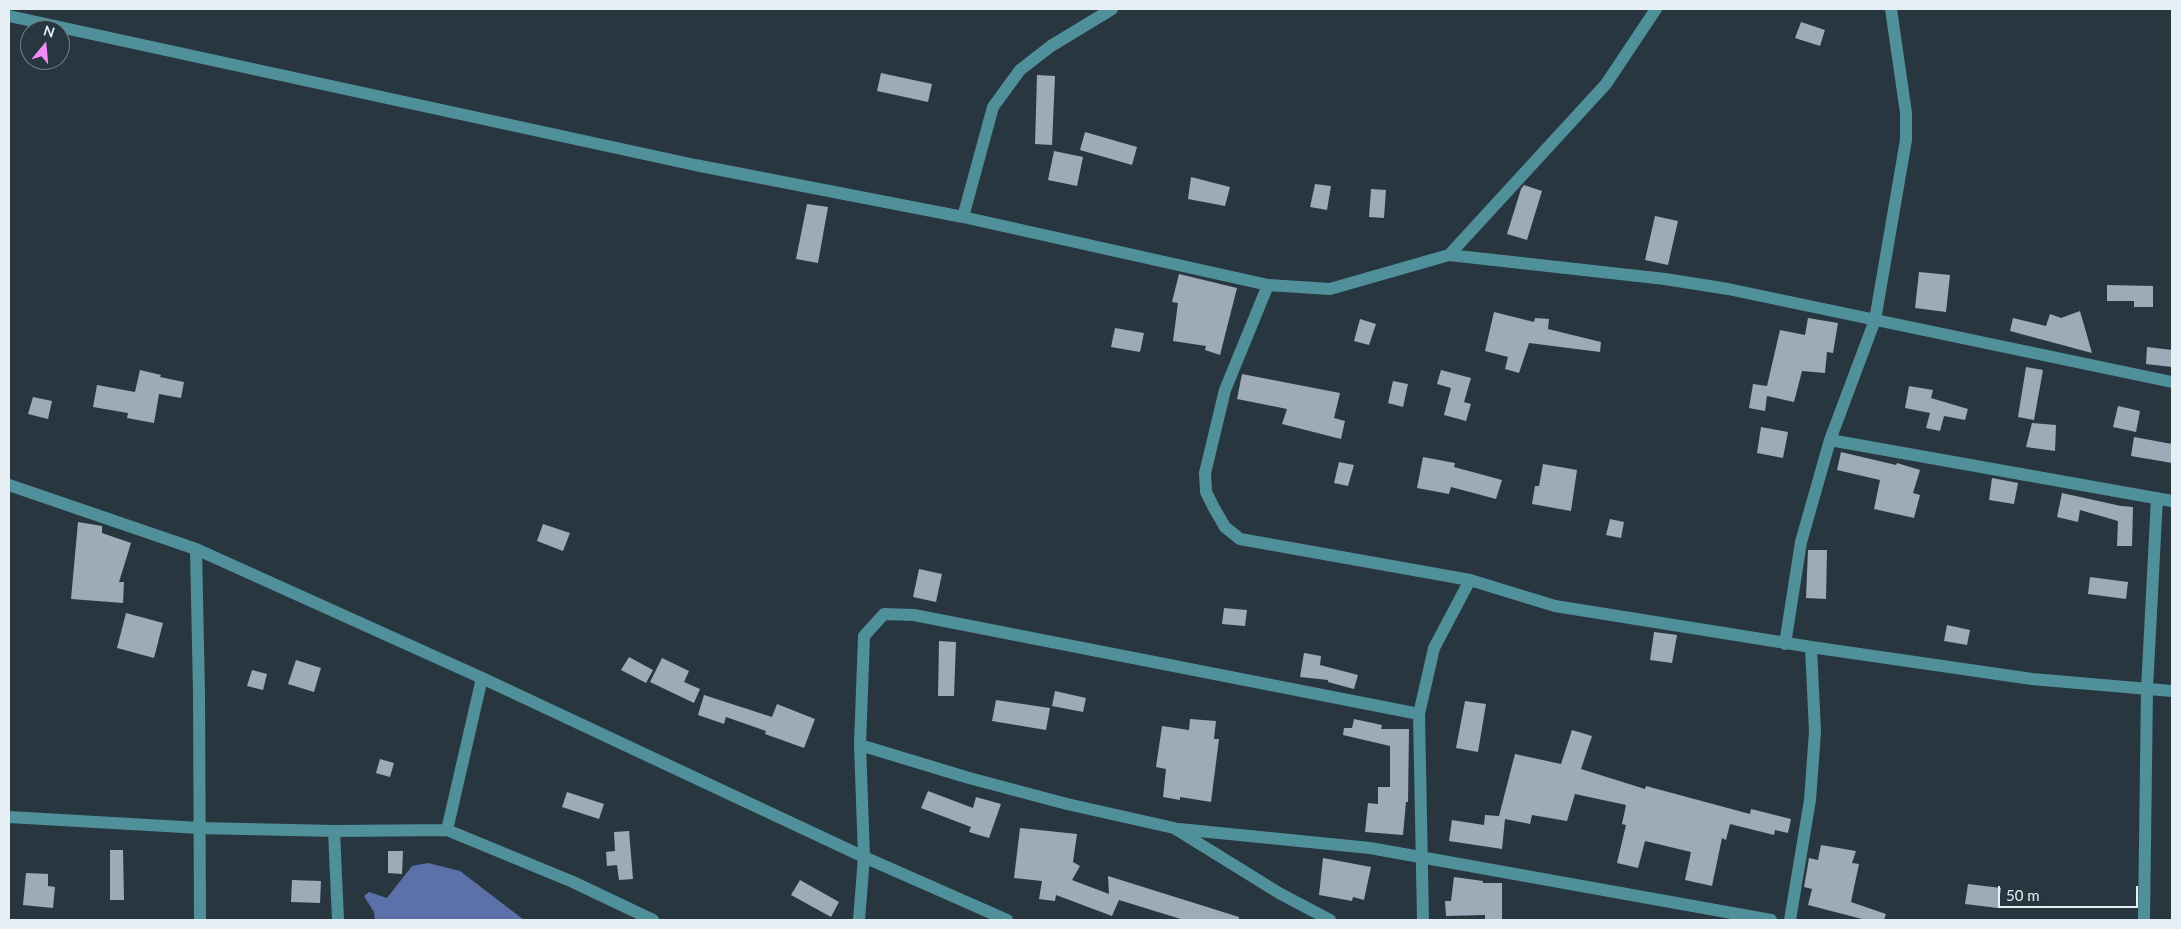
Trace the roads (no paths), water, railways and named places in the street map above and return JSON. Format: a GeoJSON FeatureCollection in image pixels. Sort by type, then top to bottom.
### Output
{"type":"FeatureCollection","features":[{"type":"Feature","properties":{"kind":"street"},"geometry":{"type":"LineString","coordinates":[[962,217],[993,107],[1020,70],[1051,46],[1112,9]]}},
{"type":"Feature","properties":{"kind":"street"},"geometry":{"type":"LineString","coordinates":[[1449,255],[1606,84],[1656,9]]}},
{"type":"Feature","properties":{"kind":"street"},"geometry":{"type":"LineString","coordinates":[[1785,644],[1801,542],[1830,440],[1875,320],[1906,140],[1906,113],[1891,9]]}},
{"type":"Feature","properties":{"kind":"street"},"geometry":{"type":"LineString","coordinates":[[9,16],[695,165],[962,217],[1268,285],[1330,289],[1449,255],[1665,279],[1728,289],[2172,382]]}},
{"type":"Feature","properties":{"kind":"street"},"geometry":{"type":"LineString","coordinates":[[1268,285],[1224,390],[1205,473],[1206,492],[1225,527],[1240,539],[1470,580],[1554,606],[1785,644],[2032,679],[2172,691]]}},
{"type":"Feature","properties":{"kind":"street"},"geometry":{"type":"LineString","coordinates":[[1830,440],[2172,501]]}},
{"type":"Feature","properties":{"kind":"street"},"geometry":{"type":"LineString","coordinates":[[9,485],[196,549],[482,678],[864,857],[1007,920]]}},
{"type":"Feature","properties":{"kind":"street"},"geometry":{"type":"LineString","coordinates":[[2144,920],[2148,689],[2158,498]]}},
{"type":"Feature","properties":{"kind":"street"},"geometry":{"type":"LineString","coordinates":[[196,549],[200,920]]}},
{"type":"Feature","properties":{"kind":"street"},"geometry":{"type":"LineString","coordinates":[[1423,920],[1420,714],[1434,648],[1470,580]]}},
{"type":"Feature","properties":{"kind":"street"},"geometry":{"type":"LineString","coordinates":[[859,920],[864,857],[860,745],[864,636],[884,614],[914,614],[1420,714]]}},
{"type":"Feature","properties":{"kind":"street"},"geometry":{"type":"LineString","coordinates":[[1790,920],[1810,800],[1815,732],[1811,648]]}},
{"type":"Feature","properties":{"kind":"street"},"geometry":{"type":"LineString","coordinates":[[447,830],[482,678]]}},
{"type":"Feature","properties":{"kind":"street"},"geometry":{"type":"LineString","coordinates":[[860,745],[970,778],[1067,804],[1174,828],[1370,848],[1772,920]]}},
{"type":"Feature","properties":{"kind":"street"},"geometry":{"type":"LineString","coordinates":[[9,817],[200,828],[334,831],[447,830],[573,882],[653,920]]}},
{"type":"Feature","properties":{"kind":"street"},"geometry":{"type":"LineString","coordinates":[[1174,828],[1280,893],[1330,920]]}},
{"type":"Feature","properties":{"kind":"street"},"geometry":{"type":"LineString","coordinates":[[334,831],[338,920]]}},
{"type":"Feature","properties":{"kind":"water"},"geometry":{"type":"Polygon","coordinates":[[[428,863],[460,871],[524,920],[375,920],[374,912],[364,896],[369,892],[387,898],[412,866],[428,863]]]}}]}
